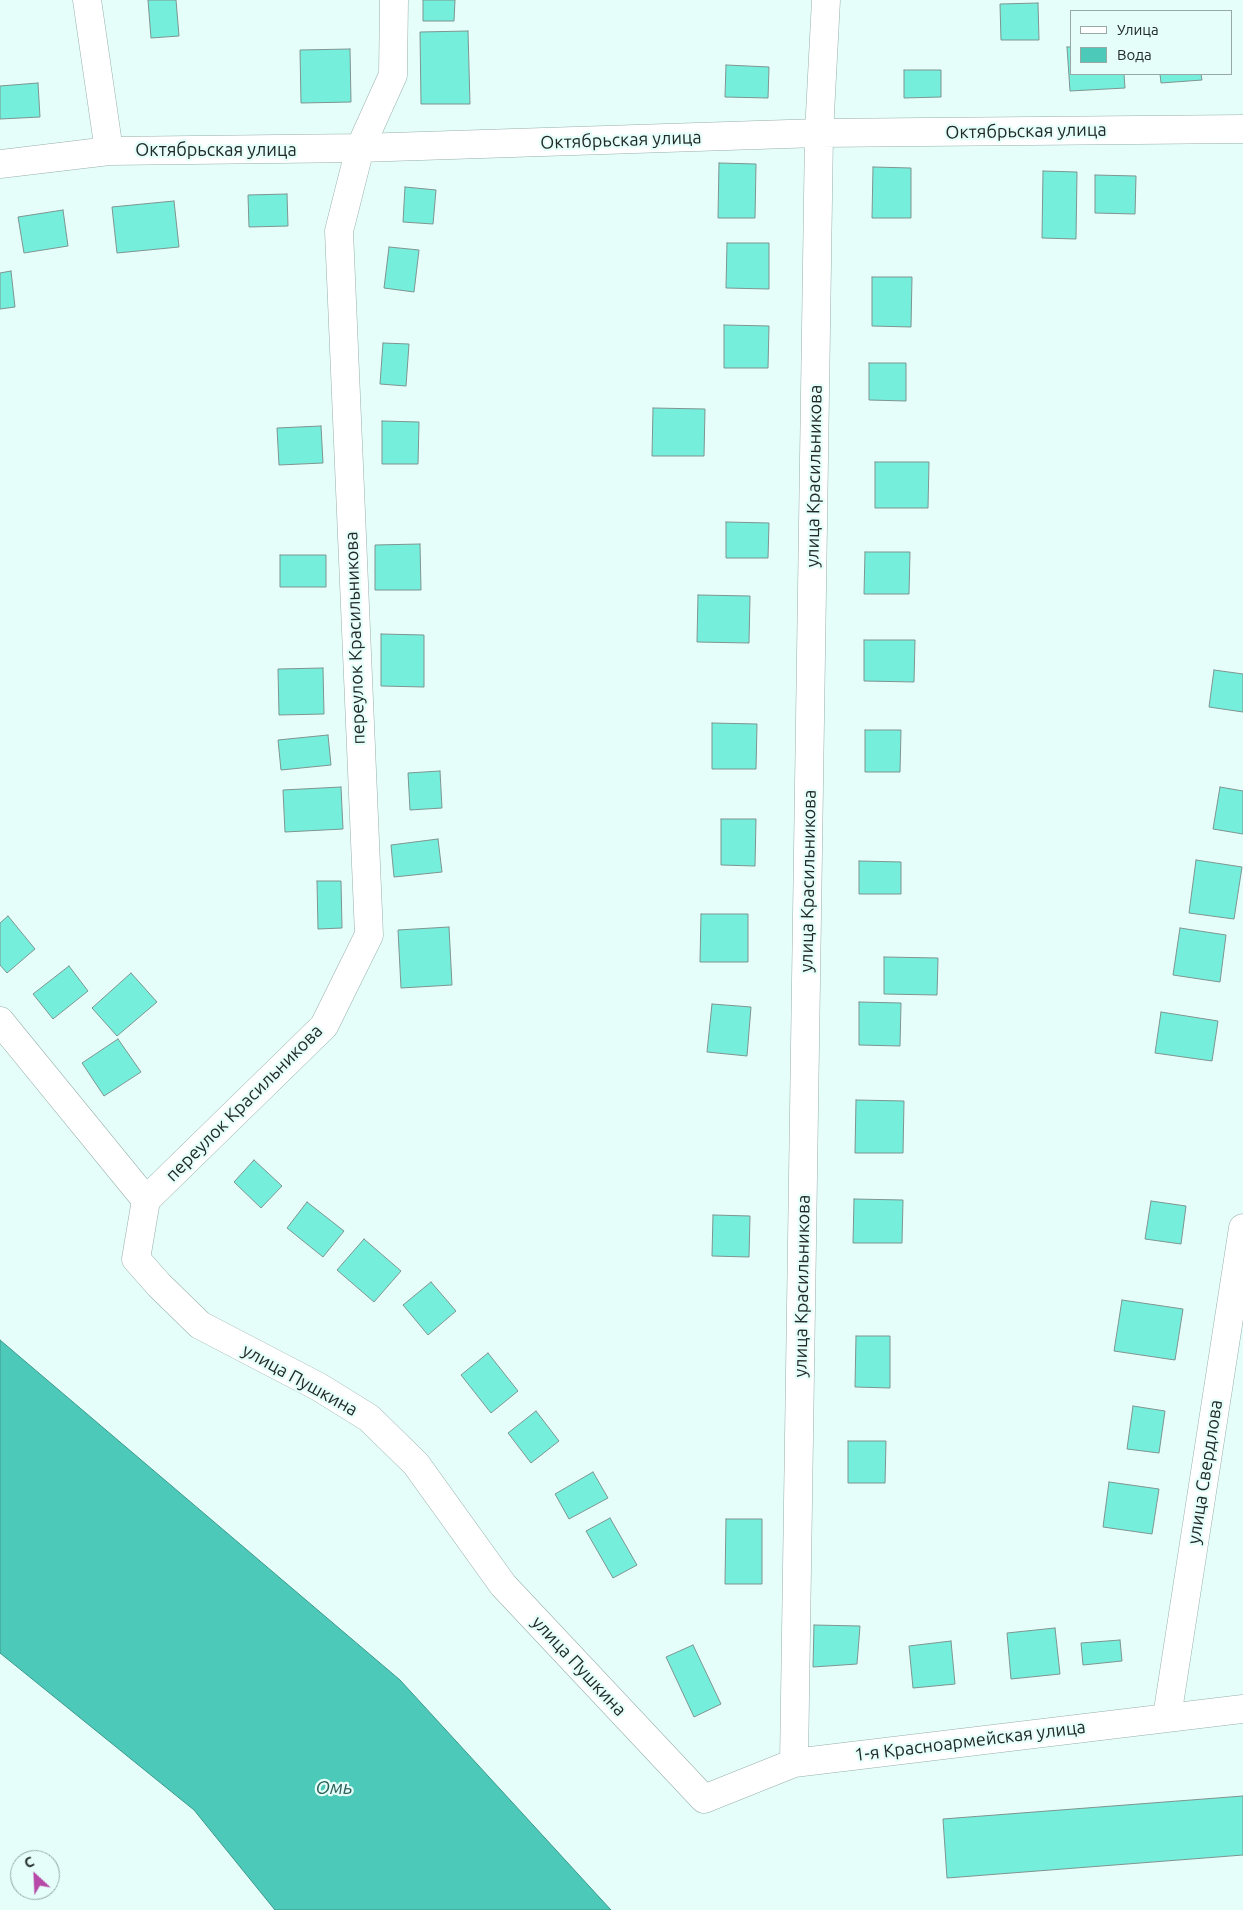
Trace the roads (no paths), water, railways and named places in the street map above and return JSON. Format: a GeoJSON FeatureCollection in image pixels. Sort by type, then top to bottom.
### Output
{"type":"FeatureCollection","features":[{"type":"Feature","properties":{"kind":"street"},"geometry":{"type":"LineString","coordinates":[[88,0],[109,151]]}},
{"type":"Feature","properties":{"kind":"street","name":"переулок Красильникова"},"geometry":{"type":"LineString","coordinates":[[146,1200],[324,1026],[369,935],[339,231],[360,148],[393,74],[394,0]]}},
{"type":"Feature","properties":{"kind":"street","name":"улица Красильникова"},"geometry":{"type":"LineString","coordinates":[[794,1763],[819,133],[826,0]]}},
{"type":"Feature","properties":{"kind":"street","name":"Октябрьская улица"},"geometry":{"type":"LineString","coordinates":[[0,164],[109,151],[360,148],[819,133],[1243,129]]}},
{"type":"Feature","properties":{"kind":"street"},"geometry":{"type":"LineString","coordinates":[[0,1021],[146,1200]]}},
{"type":"Feature","properties":{"kind":"street","name":"улица Пушкина"},"geometry":{"type":"LineString","coordinates":[[146,1200],[136,1259],[159,1285],[200,1325],[319,1386],[369,1418],[416,1464],[503,1585],[704,1799]]}},
{"type":"Feature","properties":{"kind":"street","name":"улица Свердлова"},"geometry":{"type":"LineString","coordinates":[[1168,1716],[1243,1228]]}},
{"type":"Feature","properties":{"kind":"street","name":"1-я Красноармейская улица"},"geometry":{"type":"LineString","coordinates":[[704,1799],[794,1763],[1168,1716],[1243,1709]]}},
{"type":"Feature","properties":{"kind":"water","name":"Омь"},"geometry":{"type":"Polygon","coordinates":[[[0,1340],[400,1680],[611,1910],[275,1910],[194,1810],[0,1653],[0,1340]]]}}]}
